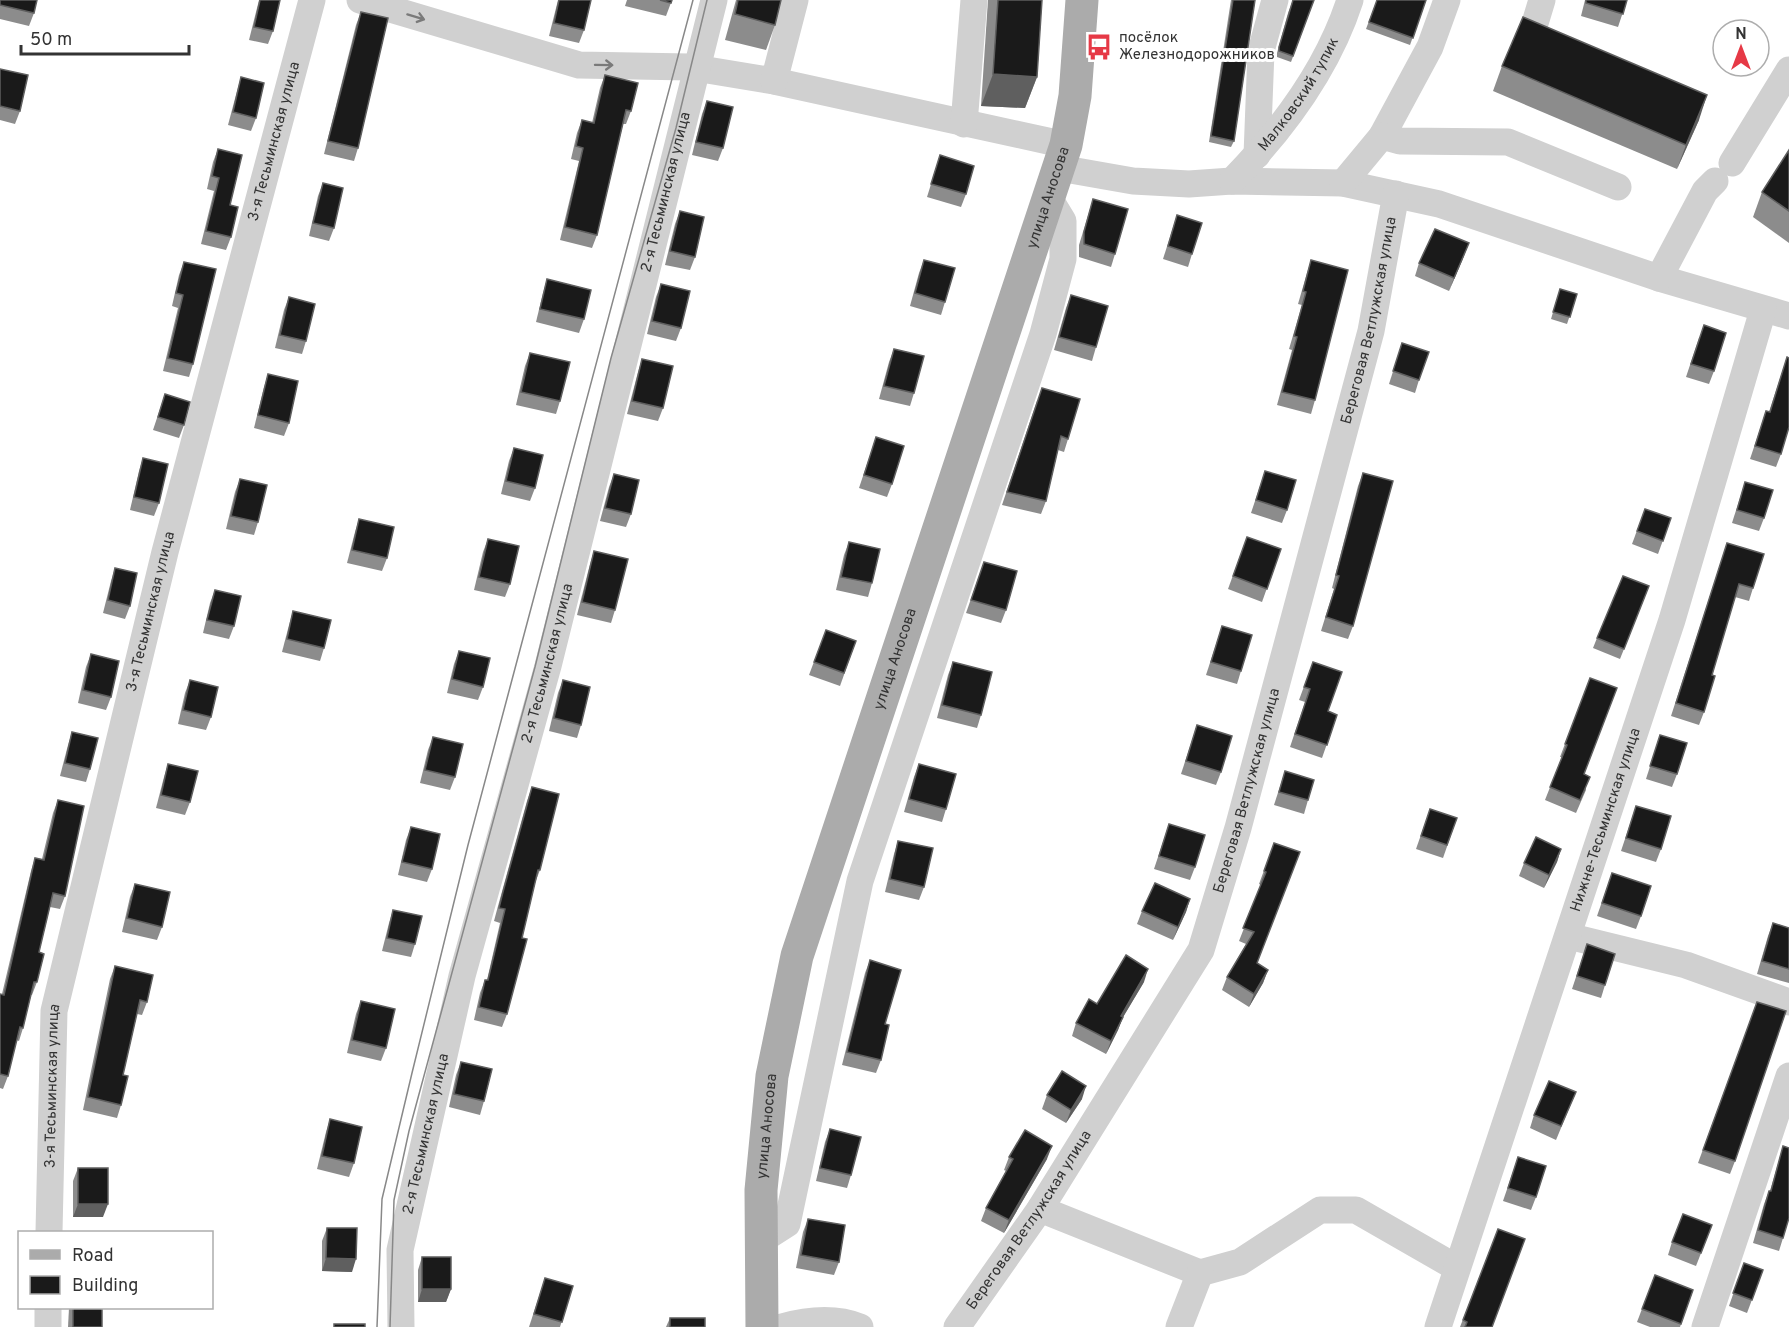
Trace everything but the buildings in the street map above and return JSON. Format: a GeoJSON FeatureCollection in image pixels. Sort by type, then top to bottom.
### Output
{"type":"FeatureCollection","features":[{"type":"Feature","properties":{"kind":"main road","name":"улица Аносова"},"geometry":{"type":"LineString","coordinates":[[762,1327],[761,1190],[772,1076],[797,956],[1058,170],[1075,96],[1082,0]]}},
{"type":"Feature","properties":{"kind":"street","name":"3-я Тесьминская улица"},"geometry":{"type":"LineString","coordinates":[[49,1231],[54,1011],[165,552],[312,0]]}},
{"type":"Feature","properties":{"kind":"street"},"geometry":{"type":"LineString","coordinates":[[360,0],[579,65],[685,68],[774,81],[964,124],[1058,170],[1133,181],[1189,184],[1232,180],[1343,183],[1396,194],[1439,204],[1659,278],[1776,313]]}},
{"type":"Feature","properties":{"kind":"street","name":"2-я Тесьминская улица"},"geometry":{"type":"LineString","coordinates":[[401,1327],[400,1250],[462,976],[548,666],[685,68],[714,0]]}},
{"type":"Feature","properties":{"kind":"street"},"geometry":{"type":"LineString","coordinates":[[774,81],[795,0]]}},
{"type":"Feature","properties":{"kind":"street"},"geometry":{"type":"LineString","coordinates":[[964,124],[974,0]]}},
{"type":"Feature","properties":{"kind":"street"},"geometry":{"type":"LineString","coordinates":[[1257,155],[1261,51],[1275,0]]}},
{"type":"Feature","properties":{"kind":"street","name":"Малковский тупик"},"geometry":{"type":"LineString","coordinates":[[1232,180],[1257,155],[1317,73],[1345,16],[1350,0]]}},
{"type":"Feature","properties":{"kind":"street"},"geometry":{"type":"LineString","coordinates":[[1343,183],[1382,136],[1430,47],[1447,0]]}},
{"type":"Feature","properties":{"kind":"street"},"geometry":{"type":"LineString","coordinates":[[1532,33],[1542,0]]}},
{"type":"Feature","properties":{"kind":"street"},"geometry":{"type":"LineString","coordinates":[[1659,278],[1704,191],[1723,172],[1789,70]]}},
{"type":"Feature","properties":{"kind":"street"},"geometry":{"type":"LineString","coordinates":[[1382,136],[1400,141],[1508,142],[1618,187]]}},
{"type":"Feature","properties":{"kind":"street"},"geometry":{"type":"LineString","coordinates":[[762,1240],[788,1224],[860,882],[1042,334],[1064,259],[1064,221],[1058,170]]}},
{"type":"Feature","properties":{"kind":"street","name":"Береговая Ветлужская улица"},"geometry":{"type":"LineString","coordinates":[[957,1327],[1040,1209],[1201,950],[1239,828],[1371,331],[1396,194]]}},
{"type":"Feature","properties":{"kind":"street","name":"Нижне-Тесьминская улица"},"geometry":{"type":"LineString","coordinates":[[1438,1327],[1776,313]]}},
{"type":"Feature","properties":{"kind":"street"},"geometry":{"type":"LineString","coordinates":[[1568,936],[1686,965],[1789,1002]]}},
{"type":"Feature","properties":{"kind":"street"},"geometry":{"type":"LineString","coordinates":[[1705,1327],[1789,1076]]}},
{"type":"Feature","properties":{"kind":"street"},"geometry":{"type":"LineString","coordinates":[[1040,1209],[1200,1273],[1240,1262],[1320,1210],[1356,1210],[1457,1268]]}},
{"type":"Feature","properties":{"kind":"street"},"geometry":{"type":"LineString","coordinates":[[1179,1327],[1200,1273]]}},
{"type":"Feature","properties":{"kind":"street"},"geometry":{"type":"LineString","coordinates":[[48,1309],[48,1327]]}},
{"type":"Feature","properties":{"kind":"street"},"geometry":{"type":"LineString","coordinates":[[782,1327],[806,1320],[851,1323],[860,1327]]}},
{"type":"Feature","properties":{"kind":"tram line"},"geometry":{"type":"LineString","coordinates":[[377,1327],[382,1199],[412,1073],[468,845],[693,0]]}},
{"type":"Feature","properties":{"kind":"tram line"},"geometry":{"type":"LineString","coordinates":[[390,1327],[394,1200],[409,1131],[535,667],[611,358],[676,128],[707,0]]}},
{"type":"Feature","properties":{"kind":"place","name":"посёлок Железнодорожников"},"geometry":{"type":"Point","coordinates":[1099,47]}}]}
